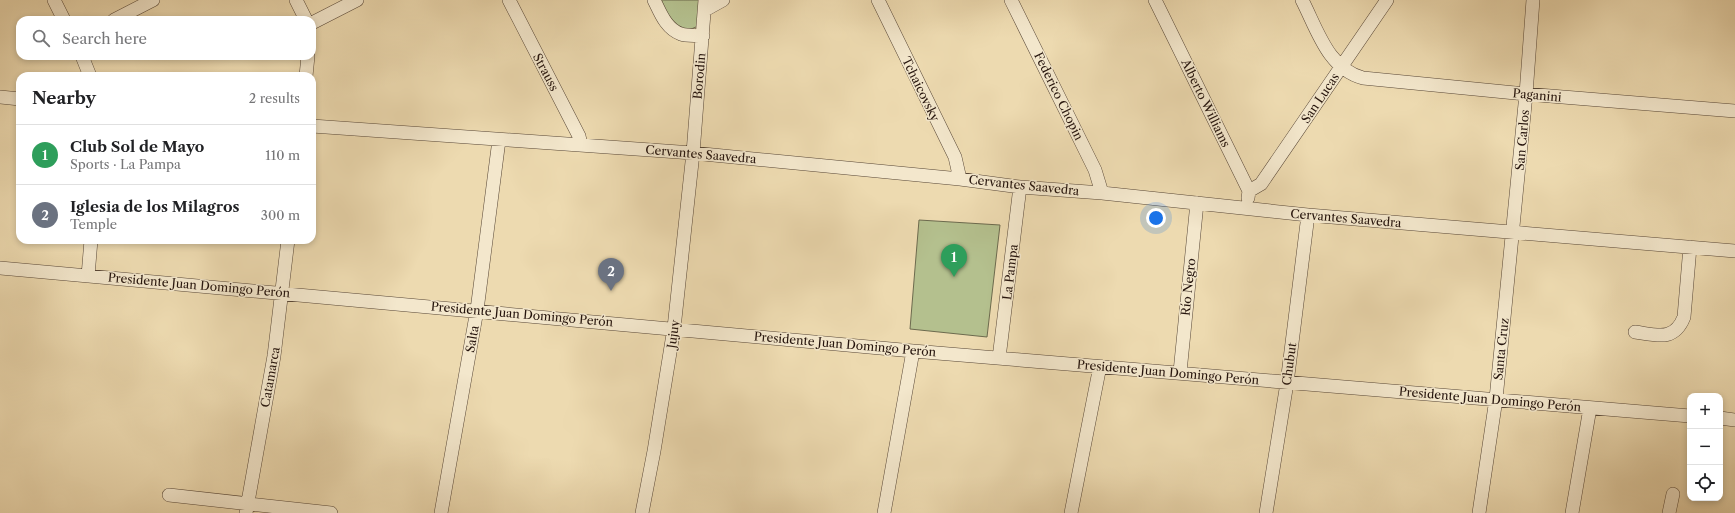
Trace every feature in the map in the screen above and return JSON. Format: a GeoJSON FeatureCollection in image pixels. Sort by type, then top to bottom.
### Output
{"type":"FeatureCollection","features":[{"type":"Feature","properties":{"kind":"street"},"geometry":{"type":"LineString","coordinates":[[54,0],[62,16]]}},
{"type":"Feature","properties":{"kind":"street"},"geometry":{"type":"LineString","coordinates":[[122,16],[153,0]]}},
{"type":"Feature","properties":{"kind":"street"},"geometry":{"type":"LineString","coordinates":[[296,0],[304,16]]}},
{"type":"Feature","properties":{"kind":"street"},"geometry":{"type":"LineString","coordinates":[[316,21],[357,0]]}},
{"type":"Feature","properties":{"kind":"street","name":"Strauss"},"geometry":{"type":"LineString","coordinates":[[509,0],[579,136],[580,145]]}},
{"type":"Feature","properties":{"kind":"street"},"geometry":{"type":"LineString","coordinates":[[654,0],[664,20],[676,32],[681,34],[703,36]]}},
{"type":"Feature","properties":{"kind":"street"},"geometry":{"type":"LineString","coordinates":[[705,5],[723,0]]}},
{"type":"Feature","properties":{"kind":"street","name":"Tchaicovsky"},"geometry":{"type":"LineString","coordinates":[[878,0],[955,157],[960,179]]}},
{"type":"Feature","properties":{"kind":"street","name":"Federico Chopin"},"geometry":{"type":"LineString","coordinates":[[1011,0],[1095,170],[1102,193]]}},
{"type":"Feature","properties":{"kind":"street","name":"Alberto Williams"},"geometry":{"type":"LineString","coordinates":[[1155,0],[1249,191],[1248,208]]}},
{"type":"Feature","properties":{"kind":"street"},"geometry":{"type":"LineString","coordinates":[[1302,0],[1332,58],[1341,68]]}},
{"type":"Feature","properties":{"kind":"street","name":"San Lucas"},"geometry":{"type":"LineString","coordinates":[[1249,191],[1261,184],[1387,0]]}},
{"type":"Feature","properties":{"kind":"street","name":"San Carlos"},"geometry":{"type":"LineString","coordinates":[[1513,232],[1533,0]]}},
{"type":"Feature","properties":{"kind":"street","name":"Borodin"},"geometry":{"type":"LineString","coordinates":[[693,153],[705,5]]}},
{"type":"Feature","properties":{"kind":"street"},"geometry":{"type":"LineString","coordinates":[[84,60],[88,72]]}},
{"type":"Feature","properties":{"kind":"street"},"geometry":{"type":"LineString","coordinates":[[306,72],[308,60]]}},
{"type":"Feature","properties":{"kind":"street","name":"Paganini"},"geometry":{"type":"LineString","coordinates":[[1341,68],[1353,75],[1363,78],[1526,94],[1735,111]]}},
{"type":"Feature","properties":{"kind":"street"},"geometry":{"type":"LineString","coordinates":[[0,97],[16,99]]}},
{"type":"Feature","properties":{"kind":"street","name":"Cervantes Saavedra"},"geometry":{"type":"LineString","coordinates":[[316,126],[693,153],[960,179],[1020,187],[1102,193],[1308,215],[1735,251]]}},
{"type":"Feature","properties":{"kind":"street","name":"Salta"},"geometry":{"type":"LineString","coordinates":[[441,513],[477,310],[499,140]]}},
{"type":"Feature","properties":{"kind":"street","name":"Jujuy"},"geometry":{"type":"LineString","coordinates":[[642,513],[654,451],[674,328],[693,153]]}},
{"type":"Feature","properties":{"kind":"street","name":"La Pampa"},"geometry":{"type":"LineString","coordinates":[[999,358],[1020,187]]}},
{"type":"Feature","properties":{"kind":"street","name":"Río Negro"},"geometry":{"type":"LineString","coordinates":[[1180,372],[1196,203]]}},
{"type":"Feature","properties":{"kind":"street","name":"Chubut"},"geometry":{"type":"LineString","coordinates":[[1266,513],[1287,382],[1308,215]]}},
{"type":"Feature","properties":{"kind":"street","name":"Santa Cruz"},"geometry":{"type":"LineString","coordinates":[[1479,513],[1496,399],[1513,232]]}},
{"type":"Feature","properties":{"kind":"street"},"geometry":{"type":"LineString","coordinates":[[88,276],[91,244]]}},
{"type":"Feature","properties":{"kind":"street","name":"Catamarca"},"geometry":{"type":"LineString","coordinates":[[247,509],[274,356],[283,292],[288,244]]}},
{"type":"Feature","properties":{"kind":"street"},"geometry":{"type":"LineString","coordinates":[[1635,332],[1664,336],[1674,333],[1680,326],[1684,317],[1690,247]]}},
{"type":"Feature","properties":{"kind":"street","name":"Presidente Juan Domingo Perón"},"geometry":{"type":"LineString","coordinates":[[0,268],[283,292],[999,358],[1687,416]]}},
{"type":"Feature","properties":{"kind":"street"},"geometry":{"type":"LineString","coordinates":[[884,513],[913,350]]}},
{"type":"Feature","properties":{"kind":"street"},"geometry":{"type":"LineString","coordinates":[[1071,513],[1100,366]]}},
{"type":"Feature","properties":{"kind":"street"},"geometry":{"type":"LineString","coordinates":[[1572,513],[1590,408]]}},
{"type":"Feature","properties":{"kind":"street"},"geometry":{"type":"LineString","coordinates":[[1723,418],[1735,420]]}},
{"type":"Feature","properties":{"kind":"street"},"geometry":{"type":"LineString","coordinates":[[1669,513],[1673,494]]}},
{"type":"Feature","properties":{"kind":"street"},"geometry":{"type":"LineString","coordinates":[[169,495],[247,509],[331,513]]}},
{"type":"Feature","properties":{"kind":"green space"},"geometry":{"type":"Polygon","coordinates":[[[661,0],[699,0],[699,26],[690,30],[678,27],[671,19],[661,0]]]}},
{"type":"Feature","properties":{"kind":"green space"},"geometry":{"type":"Polygon","coordinates":[[[919,220],[1000,225],[987,337],[910,329],[919,220]]]}},
{"type":"Feature","properties":{"kind":"place","name":"Club Sol de Mayo"},"geometry":{"type":"Point","coordinates":[954,277]}},
{"type":"Feature","properties":{"kind":"place","name":"Iglesia de los Milagros"},"geometry":{"type":"Point","coordinates":[611,291]}}]}
